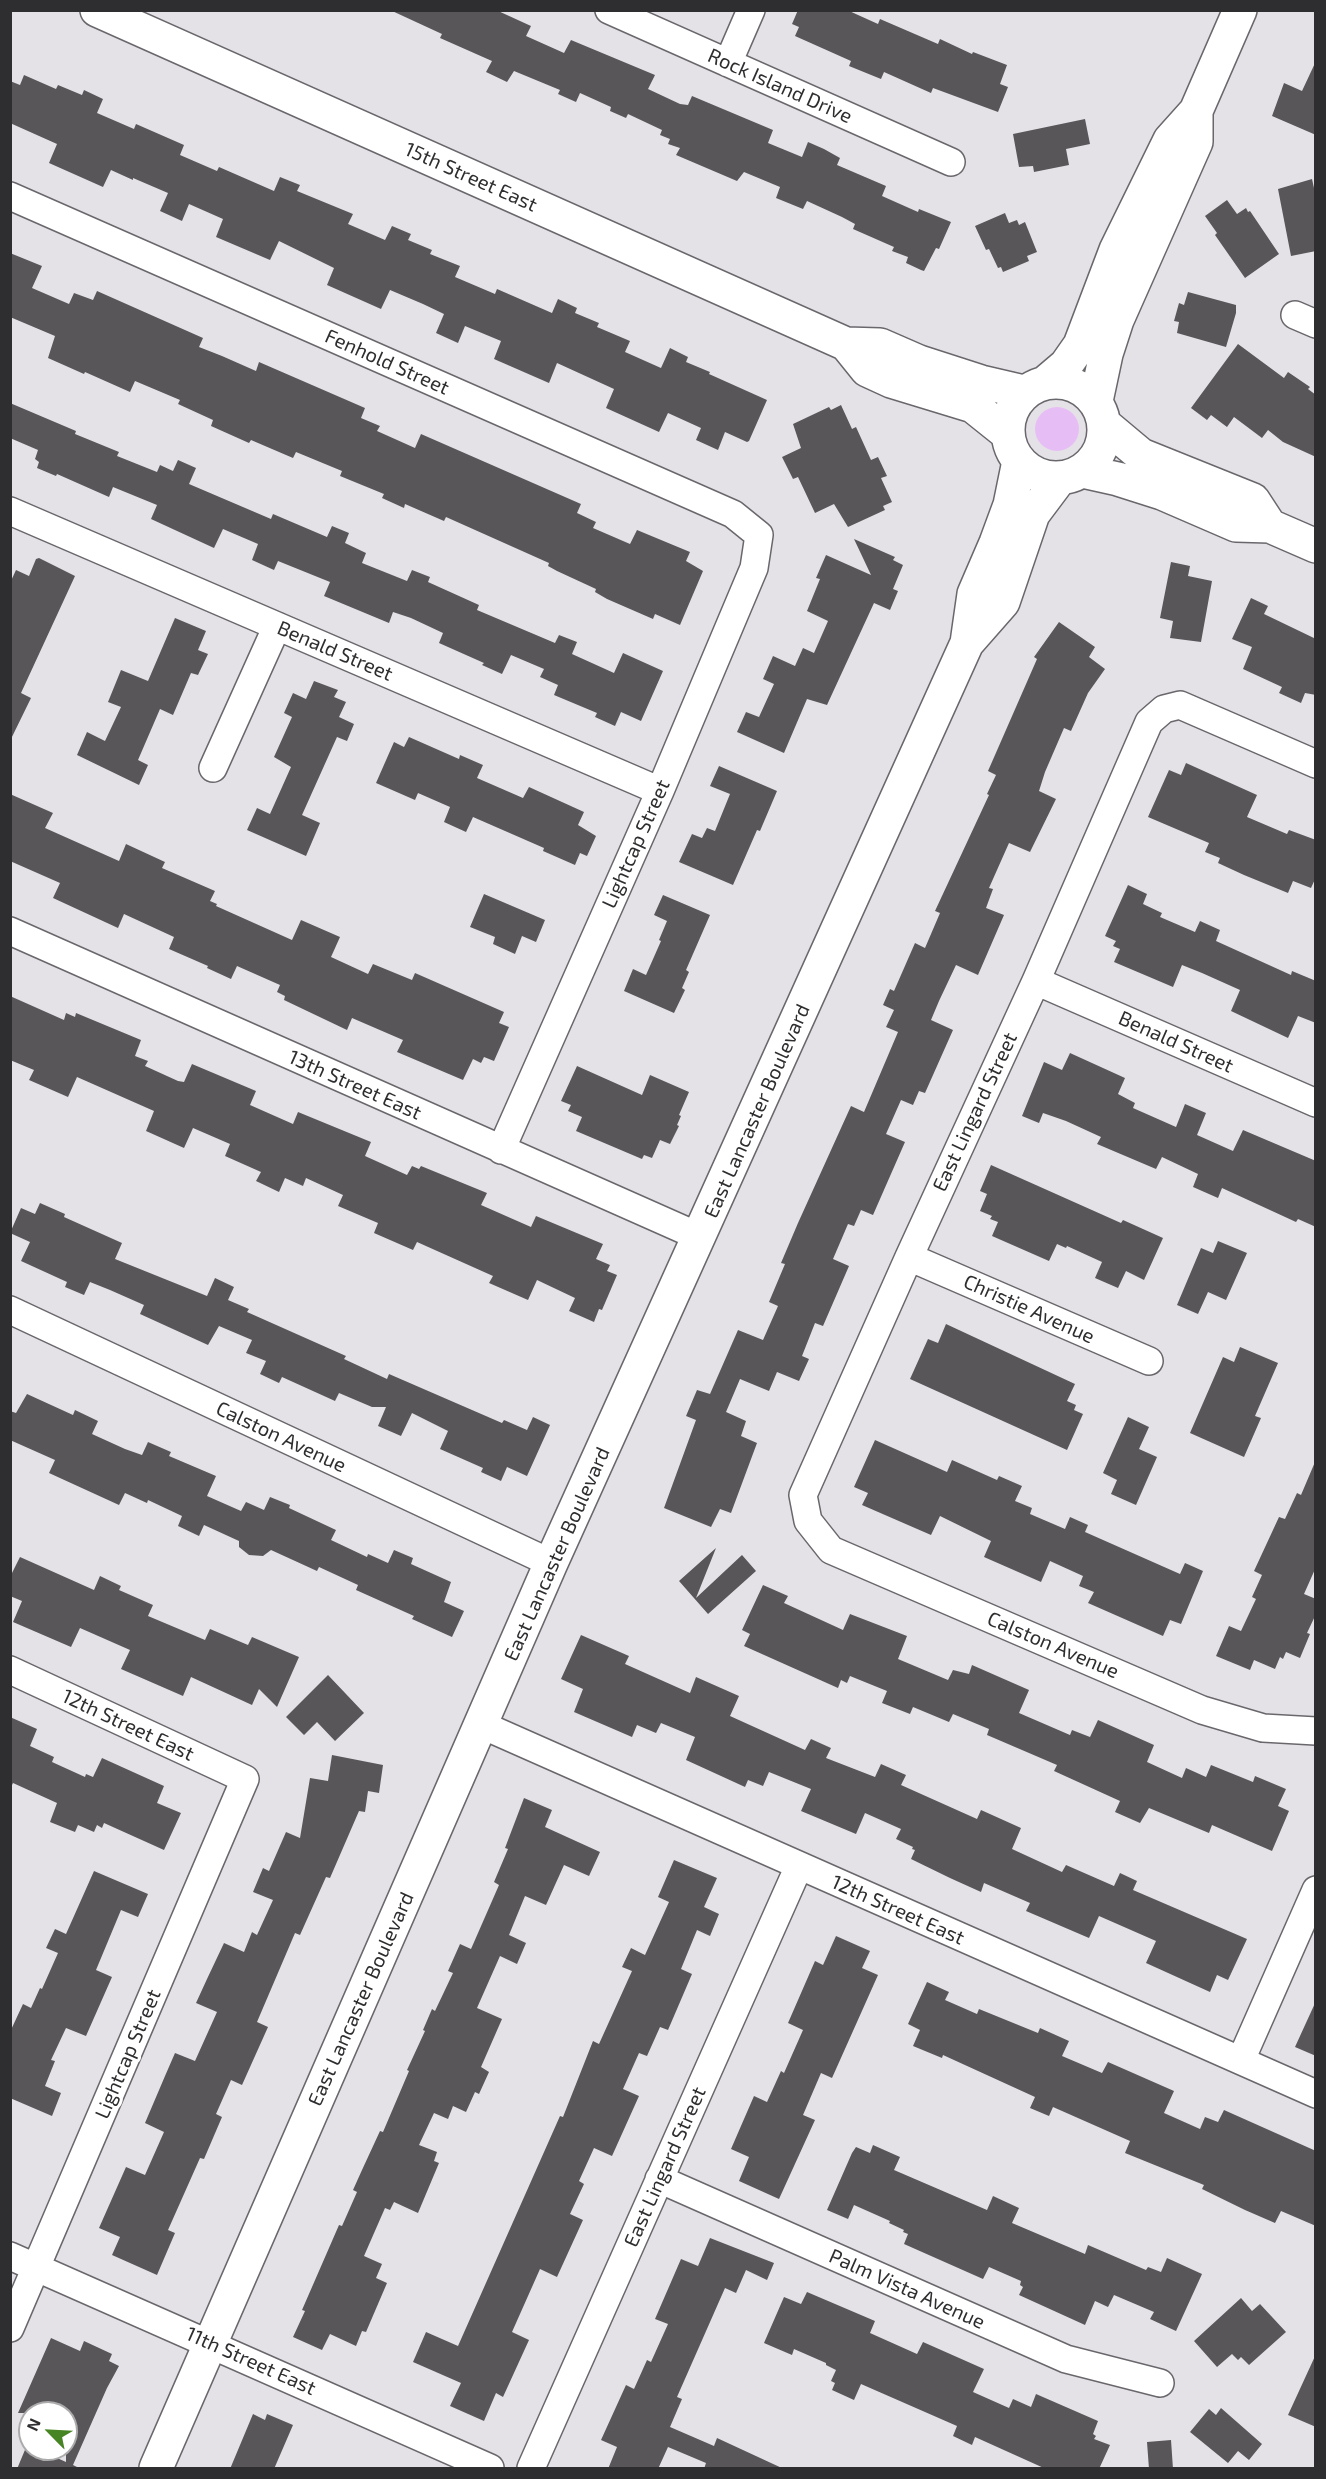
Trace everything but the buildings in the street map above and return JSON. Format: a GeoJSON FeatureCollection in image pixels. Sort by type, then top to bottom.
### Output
{"type":"FeatureCollection","features":[{"type":"Feature","properties":{"kind":"main road","name":"15th Street East"},"geometry":{"type":"LineString","coordinates":[[97,10],[846,344],[880,345],[920,362],[981,382],[1035,387]]}},
{"type":"Feature","properties":{"kind":"main road"},"geometry":{"type":"LineString","coordinates":[[1240,10],[1196,111],[1170,140],[1108,267],[1080,345],[1066,365],[1035,387],[1013,412],[1014,448],[1042,474],[1118,478],[1162,493],[1236,525],[1270,526],[1316,546]]}},
{"type":"Feature","properties":{"kind":"main road"},"geometry":{"type":"LineString","coordinates":[[1071,474],[1095,459],[1103,442],[1100,412],[1106,354],[1118,320],[1196,142],[1196,111]]}},
{"type":"Feature","properties":{"kind":"main road","name":"15th Street East"},"geometry":{"type":"LineString","coordinates":[[846,344],[867,370],[891,381],[973,406],[1014,448]]}},
{"type":"Feature","properties":{"kind":"main road"},"geometry":{"type":"LineString","coordinates":[[1035,387],[1065,382],[1081,390],[1141,455],[1253,500],[1270,526]]}},
{"type":"Feature","properties":{"kind":"main road","name":"East Lancaster Boulevard"},"geometry":{"type":"LineString","coordinates":[[156,2469],[551,1563],[967,643],[974,594],[1010,505],[1014,448]]}},
{"type":"Feature","properties":{"kind":"main road","name":"East Lancaster Boulevard"},"geometry":{"type":"LineString","coordinates":[[967,643],[1003,602],[1033,514],[1071,474]]}},
{"type":"Feature","properties":{"kind":"street","name":"Rock Island Drive"},"geometry":{"type":"LineString","coordinates":[[609,10],[951,162]]}},
{"type":"Feature","properties":{"kind":"street"},"geometry":{"type":"LineString","coordinates":[[728,63],[751,10]]}},
{"type":"Feature","properties":{"kind":"street","name":"Fenhold Street"},"geometry":{"type":"LineString","coordinates":[[10,196],[733,514],[759,535]]}},
{"type":"Feature","properties":{"kind":"street","name":"Benald Street"},"geometry":{"type":"LineString","coordinates":[[10,511],[660,791]]}},
{"type":"Feature","properties":{"kind":"street","name":"Lightcap Street"},"geometry":{"type":"LineString","coordinates":[[501,1150],[660,791],[754,568],[759,535]]}},
{"type":"Feature","properties":{"kind":"street"},"geometry":{"type":"LineString","coordinates":[[213,768],[277,626]]}},
{"type":"Feature","properties":{"kind":"street","name":"East Lingard Street"},"geometry":{"type":"LineString","coordinates":[[808,1521],[803,1495],[1036,981],[1149,722],[1164,709],[1180,705],[1316,764]]}},
{"type":"Feature","properties":{"kind":"street","name":"13th Street East"},"geometry":{"type":"LineString","coordinates":[[10,931],[700,1237]]}},
{"type":"Feature","properties":{"kind":"street","name":"Benald Street"},"geometry":{"type":"LineString","coordinates":[[1036,981],[1316,1103]]}},
{"type":"Feature","properties":{"kind":"street","name":"Christie Avenue"},"geometry":{"type":"LineString","coordinates":[[909,1257],[1149,1361]]}},
{"type":"Feature","properties":{"kind":"street","name":"Calston Avenue"},"geometry":{"type":"LineString","coordinates":[[10,1311],[551,1563]]}},
{"type":"Feature","properties":{"kind":"street","name":"Calston Avenue"},"geometry":{"type":"LineString","coordinates":[[808,1521],[831,1550],[1202,1710],[1263,1728],[1316,1731]]}},
{"type":"Feature","properties":{"kind":"street","name":"12th Street East"},"geometry":{"type":"LineString","coordinates":[[10,1671],[245,1779]]}},
{"type":"Feature","properties":{"kind":"street","name":"12th Street East"},"geometry":{"type":"LineString","coordinates":[[482,1725],[1316,2094]]}},
{"type":"Feature","properties":{"kind":"street","name":"Lightcap Street"},"geometry":{"type":"LineString","coordinates":[[10,2328],[245,1779]]}},
{"type":"Feature","properties":{"kind":"street","name":"East Lingard Street"},"geometry":{"type":"LineString","coordinates":[[531,2469],[799,1866]]}},
{"type":"Feature","properties":{"kind":"street"},"geometry":{"type":"LineString","coordinates":[[1241,2060],[1316,1890]]}},
{"type":"Feature","properties":{"kind":"street","name":"Palm Vista Avenue"},"geometry":{"type":"LineString","coordinates":[[659,2179],[1066,2358],[1160,2383]]}},
{"type":"Feature","properties":{"kind":"street","name":"11th Street East"},"geometry":{"type":"LineString","coordinates":[[10,2256],[490,2469]]}},
{"type":"Feature","properties":{"kind":"shaded area"},"geometry":{"type":"Polygon","coordinates":[[[1057,407],[1066,408],[1073,413],[1078,420],[1078,438],[1073,445],[1066,450],[1057,451],[1048,450],[1041,445],[1036,438],[1035,429],[1036,420],[1041,413],[1048,408],[1057,407]]]}}]}
